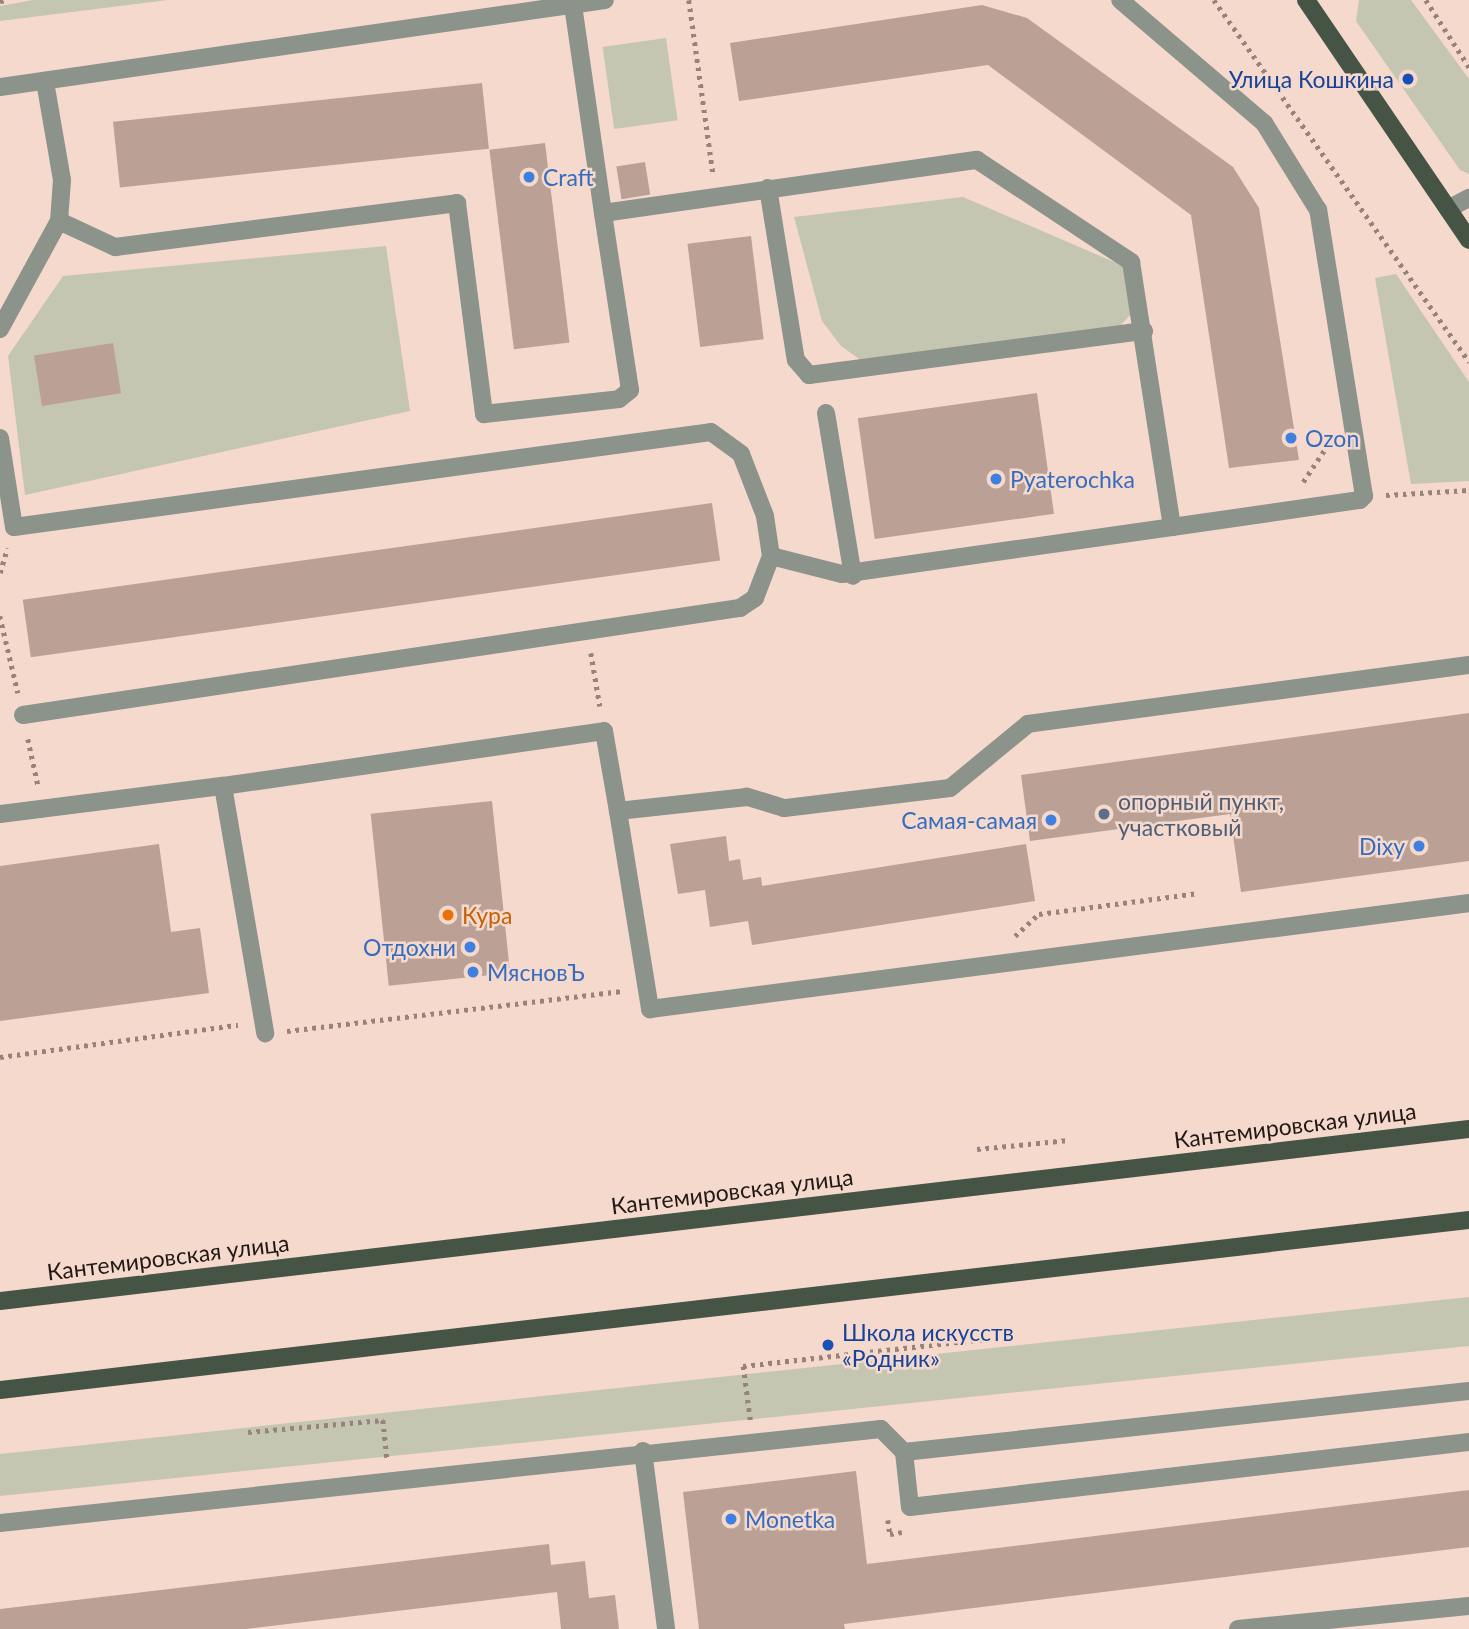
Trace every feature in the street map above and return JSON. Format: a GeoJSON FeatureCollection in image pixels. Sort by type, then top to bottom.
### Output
{"type":"FeatureCollection","features":[{"type":"Feature","properties":{"kind":"main road"},"geometry":{"type":"LineString","coordinates":[[1306,0],[1469,240]]}},
{"type":"Feature","properties":{"kind":"main road","name":"Кантемировская улица"},"geometry":{"type":"LineString","coordinates":[[0,1301],[1469,1129]]}},
{"type":"Feature","properties":{"kind":"main road"},"geometry":{"type":"LineString","coordinates":[[0,1390],[1469,1220]]}},
{"type":"Feature","properties":{"kind":"lane"},"geometry":{"type":"LineString","coordinates":[[0,87],[605,0]]}},
{"type":"Feature","properties":{"kind":"lane"},"geometry":{"type":"LineString","coordinates":[[771,556],[853,576],[1364,496],[1318,210],[1264,123],[1119,0]]}},
{"type":"Feature","properties":{"kind":"lane"},"geometry":{"type":"LineString","coordinates":[[59,221],[115,247],[457,203],[484,414],[619,399],[630,390],[573,5]]}},
{"type":"Feature","properties":{"kind":"lane"},"geometry":{"type":"LineString","coordinates":[[0,328],[59,221],[62,180],[45,82]]}},
{"type":"Feature","properties":{"kind":"lane"},"geometry":{"type":"LineString","coordinates":[[603,213],[976,160],[1127,257],[1144,331],[1172,527]]}},
{"type":"Feature","properties":{"kind":"lane"},"geometry":{"type":"LineString","coordinates":[[768,188],[796,360],[809,375],[1144,331]]}},
{"type":"Feature","properties":{"kind":"lane"},"geometry":{"type":"LineString","coordinates":[[1448,209],[1469,198]]}},
{"type":"Feature","properties":{"kind":"lane"},"geometry":{"type":"LineString","coordinates":[[826,413],[853,576]]}},
{"type":"Feature","properties":{"kind":"lane"},"geometry":{"type":"LineString","coordinates":[[0,438],[13,527],[711,432],[741,454],[765,516],[771,556],[755,598],[740,608],[23,715]]}},
{"type":"Feature","properties":{"kind":"lane"},"geometry":{"type":"LineString","coordinates":[[618,811],[747,797],[784,808],[950,788],[1028,724],[1469,665]]}},
{"type":"Feature","properties":{"kind":"lane"},"geometry":{"type":"LineString","coordinates":[[0,814],[223,786],[604,731],[650,1009],[1469,903]]}},
{"type":"Feature","properties":{"kind":"lane"},"geometry":{"type":"LineString","coordinates":[[223,786],[264,1027]]}},
{"type":"Feature","properties":{"kind":"lane"},"geometry":{"type":"LineString","coordinates":[[904,1452],[1469,1391]]}},
{"type":"Feature","properties":{"kind":"lane"},"geometry":{"type":"LineString","coordinates":[[0,1523],[643,1451],[881,1429],[904,1452],[910,1507],[1469,1442]]}},
{"type":"Feature","properties":{"kind":"lane"},"geometry":{"type":"LineString","coordinates":[[643,1451],[666,1629]]}},
{"type":"Feature","properties":{"kind":"lane"},"geometry":{"type":"LineString","coordinates":[[1238,1629],[1469,1606]]}},
{"type":"Feature","properties":{"kind":"path"},"geometry":{"type":"LineString","coordinates":[[0,1],[7,0]]}},
{"type":"Feature","properties":{"kind":"path"},"geometry":{"type":"LineString","coordinates":[[689,0],[716,195]]}},
{"type":"Feature","properties":{"kind":"path"},"geometry":{"type":"LineString","coordinates":[[1214,0],[1469,362]]}},
{"type":"Feature","properties":{"kind":"path"},"geometry":{"type":"LineString","coordinates":[[1426,0],[1469,67]]}},
{"type":"Feature","properties":{"kind":"path"},"geometry":{"type":"LineString","coordinates":[[1300,486],[1350,411]]}},
{"type":"Feature","properties":{"kind":"path"},"geometry":{"type":"LineString","coordinates":[[1364,496],[1469,490]]}},
{"type":"Feature","properties":{"kind":"path"},"geometry":{"type":"LineString","coordinates":[[0,616],[43,807]]}},
{"type":"Feature","properties":{"kind":"path"},"geometry":{"type":"LineString","coordinates":[[587,631],[604,731]]}},
{"type":"Feature","properties":{"kind":"path"},"geometry":{"type":"LineString","coordinates":[[983,965],[1040,914],[1199,893]]}},
{"type":"Feature","properties":{"kind":"path"},"geometry":{"type":"LineString","coordinates":[[0,1057],[264,1027],[647,989]]}},
{"type":"Feature","properties":{"kind":"path"},"geometry":{"type":"LineString","coordinates":[[977,1149],[1069,1140]]}},
{"type":"Feature","properties":{"kind":"path"},"geometry":{"type":"LineString","coordinates":[[752,1442],[743,1366],[1002,1337]]}},
{"type":"Feature","properties":{"kind":"path"},"geometry":{"type":"LineString","coordinates":[[248,1432],[383,1420],[390,1479]]}},
{"type":"Feature","properties":{"kind":"green space"},"geometry":{"type":"Polygon","coordinates":[[[33,0],[168,0],[0,21],[0,6],[33,0]]]}},
{"type":"Feature","properties":{"kind":"green space"},"geometry":{"type":"Polygon","coordinates":[[[1359,0],[1411,0],[1469,79],[1469,174],[1460,170],[1356,21],[1359,0]]]}},
{"type":"Feature","properties":{"kind":"green space"},"geometry":{"type":"Polygon","coordinates":[[[666,38],[678,120],[614,129],[603,47],[666,38]]]}},
{"type":"Feature","properties":{"kind":"green space"},"geometry":{"type":"Polygon","coordinates":[[[963,197],[1128,268],[1132,313],[1120,326],[862,361],[841,346],[822,321],[794,217],[963,197]]]}},
{"type":"Feature","properties":{"kind":"green space"},"geometry":{"type":"Polygon","coordinates":[[[386,246],[410,411],[25,495],[8,356],[63,276],[386,246]]]}},
{"type":"Feature","properties":{"kind":"green space"},"geometry":{"type":"Polygon","coordinates":[[[1396,274],[1469,382],[1469,481],[1411,484],[1375,278],[1396,274]]]}},
{"type":"Feature","properties":{"kind":"green space"},"geometry":{"type":"Polygon","coordinates":[[[1469,1297],[1469,1346],[0,1496],[0,1454],[1469,1297]]]}},
{"type":"Feature","properties":{"kind":"building"},"geometry":{"type":"Polygon","coordinates":[[[982,5],[1027,18],[1233,167],[1259,208],[1299,460],[1229,468],[1191,215],[988,65],[739,101],[730,43],[982,5]]]}},
{"type":"Feature","properties":{"kind":"building"},"geometry":{"type":"Polygon","coordinates":[[[482,83],[489,149],[120,187],[113,122],[482,83]]]}},
{"type":"Feature","properties":{"kind":"building"},"geometry":{"type":"Polygon","coordinates":[[[545,143],[569,343],[514,349],[489,150],[545,143]]]}},
{"type":"Feature","properties":{"kind":"building"},"geometry":{"type":"Polygon","coordinates":[[[645,162],[650,195],[622,199],[616,167],[645,162]]]}},
{"type":"Feature","properties":{"kind":"building"},"geometry":{"type":"Polygon","coordinates":[[[751,236],[764,339],[700,347],[687,244],[751,236]]]}},
{"type":"Feature","properties":{"kind":"building"},"geometry":{"type":"Polygon","coordinates":[[[113,343],[121,393],[42,406],[34,356],[113,343]]]}},
{"type":"Feature","properties":{"kind":"building"},"geometry":{"type":"Polygon","coordinates":[[[1037,393],[1054,514],[875,539],[858,418],[1037,393]]]}},
{"type":"Feature","properties":{"kind":"building"},"geometry":{"type":"Polygon","coordinates":[[[712,503],[720,560],[31,657],[23,600],[712,503]]]}},
{"type":"Feature","properties":{"kind":"building"},"geometry":{"type":"Polygon","coordinates":[[[1469,713],[1469,861],[1241,892],[1230,814],[1030,841],[1021,775],[1469,713]]]}},
{"type":"Feature","properties":{"kind":"building"},"geometry":{"type":"Polygon","coordinates":[[[492,801],[510,973],[389,986],[371,814],[492,801]]]}},
{"type":"Feature","properties":{"kind":"building"},"geometry":{"type":"Polygon","coordinates":[[[726,836],[729,861],[740,859],[743,880],[761,877],[762,886],[1026,844],[1035,901],[752,945],[748,921],[710,927],[705,890],[678,894],[670,844],[726,836]]]}},
{"type":"Feature","properties":{"kind":"building"},"geometry":{"type":"Polygon","coordinates":[[[159,844],[171,932],[200,928],[209,993],[0,1021],[0,866],[159,844]]]}},
{"type":"Feature","properties":{"kind":"building"},"geometry":{"type":"Polygon","coordinates":[[[856,1471],[867,1564],[1469,1490],[1469,1547],[844,1624],[845,1629],[699,1629],[683,1492],[856,1471]]]}},
{"type":"Feature","properties":{"kind":"building"},"geometry":{"type":"Polygon","coordinates":[[[549,1544],[551,1565],[585,1561],[589,1598],[615,1595],[619,1629],[561,1629],[557,1592],[246,1629],[0,1629],[0,1609],[549,1544]]]}},
{"type":"Feature","properties":{"kind":"place","name":"Улица Кошкина"},"geometry":{"type":"Point","coordinates":[1408,79]}},
{"type":"Feature","properties":{"kind":"place","name":"Craft"},"geometry":{"type":"Point","coordinates":[529,177]}},
{"type":"Feature","properties":{"kind":"place","name":"Ozon"},"geometry":{"type":"Point","coordinates":[1291,438]}},
{"type":"Feature","properties":{"kind":"place","name":"Pyaterochka"},"geometry":{"type":"Point","coordinates":[996,479]}},
{"type":"Feature","properties":{"kind":"place","name":"опорный пункт, участковый"},"geometry":{"type":"Point","coordinates":[1104,814]}},
{"type":"Feature","properties":{"kind":"place","name":"Самая-самая"},"geometry":{"type":"Point","coordinates":[1051,820]}},
{"type":"Feature","properties":{"kind":"place","name":"Dixy"},"geometry":{"type":"Point","coordinates":[1419,846]}},
{"type":"Feature","properties":{"kind":"place","name":"Кура"},"geometry":{"type":"Point","coordinates":[448,915]}},
{"type":"Feature","properties":{"kind":"place","name":"Отдохни"},"geometry":{"type":"Point","coordinates":[470,947]}},
{"type":"Feature","properties":{"kind":"place","name":"МясновЪ"},"geometry":{"type":"Point","coordinates":[473,972]}},
{"type":"Feature","properties":{"kind":"place","name":"Школа искусств «Родник»"},"geometry":{"type":"Point","coordinates":[828,1345]}},
{"type":"Feature","properties":{"kind":"place","name":"Monetka"},"geometry":{"type":"Point","coordinates":[731,1519]}}]}
